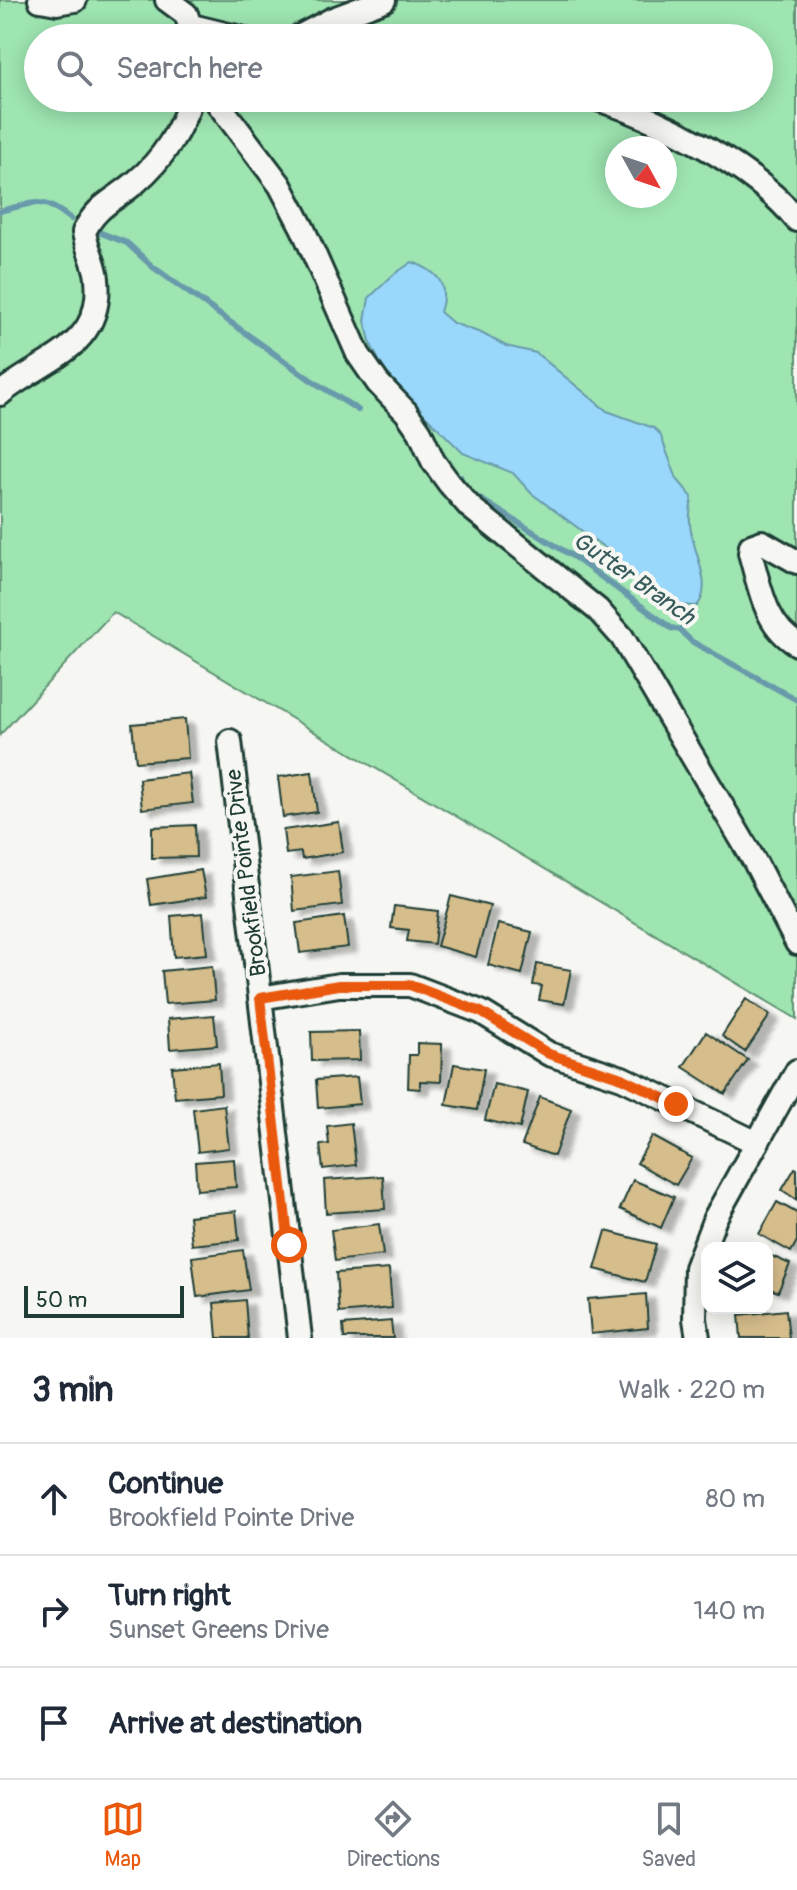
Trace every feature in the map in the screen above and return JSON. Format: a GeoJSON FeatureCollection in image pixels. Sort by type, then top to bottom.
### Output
{"type":"FeatureCollection","features":[{"type":"Feature","properties":{"kind":"street"},"geometry":{"type":"LineString","coordinates":[[40,0],[57,3],[75,0]]}},
{"type":"Feature","properties":{"kind":"street"},"geometry":{"type":"LineString","coordinates":[[167,0],[186,14],[190,24]]}},
{"type":"Feature","properties":{"kind":"street"},"geometry":{"type":"LineString","coordinates":[[324,24],[384,0]]}},
{"type":"Feature","properties":{"kind":"street"},"geometry":{"type":"LineString","coordinates":[[0,394],[68,351],[84,332],[95,311],[98,295],[97,275],[84,232],[91,216],[138,181],[162,155],[185,112]]}},
{"type":"Feature","properties":{"kind":"street"},"geometry":{"type":"LineString","coordinates":[[225,112],[280,185],[303,229],[358,354],[378,383],[406,412],[449,483],[470,507],[598,610],[622,637],[755,862],[797,943]]}},
{"type":"Feature","properties":{"kind":"street"},"geometry":{"type":"LineString","coordinates":[[633,112],[681,135],[752,177],[782,202],[797,220]]}},
{"type":"Feature","properties":{"kind":"street"},"geometry":{"type":"LineString","coordinates":[[797,562],[762,542],[751,546],[750,553],[772,622],[785,637],[797,644]]}},
{"type":"Feature","properties":{"kind":"street","name":"Brookfield Pointe Drive"},"geometry":{"type":"LineString","coordinates":[[230,741],[300,1338]]}},
{"type":"Feature","properties":{"kind":"street"},"geometry":{"type":"LineString","coordinates":[[260,998],[339,985],[410,985],[481,1012],[549,1054],[622,1078],[757,1143]]}},
{"type":"Feature","properties":{"kind":"street"},"geometry":{"type":"LineString","coordinates":[[698,1338],[695,1319],[696,1268],[715,1218],[797,1071]]}},
{"type":"Feature","properties":{"kind":"green space"},"geometry":{"type":"Polygon","coordinates":[[[0,0],[797,0],[797,1019],[113,612],[0,735],[0,0]]]}},
{"type":"Feature","properties":{"kind":"water"},"geometry":{"type":"Polygon","coordinates":[[[412,262],[429,270],[440,280],[443,294],[440,312],[453,323],[506,346],[536,353],[607,411],[654,428],[660,434],[677,479],[692,497],[691,534],[704,588],[697,606],[677,605],[628,573],[613,554],[531,493],[513,473],[463,453],[406,396],[383,368],[371,345],[365,321],[369,298],[412,262]]]}},
{"type":"Feature","properties":{"kind":"building"},"geometry":{"type":"Polygon","coordinates":[[[185,719],[188,758],[136,762],[132,724],[185,719]]]}},
{"type":"Feature","properties":{"kind":"building"},"geometry":{"type":"Polygon","coordinates":[[[312,772],[317,812],[283,817],[278,777],[312,772]]]}},
{"type":"Feature","properties":{"kind":"building"},"geometry":{"type":"Polygon","coordinates":[[[189,773],[193,803],[142,809],[139,779],[189,773]]]}},
{"type":"Feature","properties":{"kind":"building"},"geometry":{"type":"Polygon","coordinates":[[[339,822],[343,852],[302,859],[301,852],[286,854],[283,830],[339,822]]]}},
{"type":"Feature","properties":{"kind":"building"},"geometry":{"type":"Polygon","coordinates":[[[195,825],[196,857],[152,858],[152,827],[195,825]]]}},
{"type":"Feature","properties":{"kind":"building"},"geometry":{"type":"Polygon","coordinates":[[[201,870],[206,897],[151,905],[147,879],[201,870]]]}},
{"type":"Feature","properties":{"kind":"building"},"geometry":{"type":"Polygon","coordinates":[[[338,871],[342,905],[294,911],[291,877],[338,871]]]}},
{"type":"Feature","properties":{"kind":"building"},"geometry":{"type":"Polygon","coordinates":[[[451,896],[490,906],[476,957],[437,946],[451,896]]]}},
{"type":"Feature","properties":{"kind":"building"},"geometry":{"type":"Polygon","coordinates":[[[394,906],[438,911],[434,944],[407,941],[409,930],[391,928],[394,906]]]}},
{"type":"Feature","properties":{"kind":"building"},"geometry":{"type":"Polygon","coordinates":[[[203,913],[207,954],[174,957],[171,916],[203,913]]]}},
{"type":"Feature","properties":{"kind":"building"},"geometry":{"type":"Polygon","coordinates":[[[344,916],[348,947],[300,953],[296,923],[344,916]]]}},
{"type":"Feature","properties":{"kind":"building"},"geometry":{"type":"Polygon","coordinates":[[[498,924],[532,932],[522,974],[488,965],[498,924]]]}},
{"type":"Feature","properties":{"kind":"building"},"geometry":{"type":"Polygon","coordinates":[[[537,964],[571,970],[564,1004],[539,1000],[542,986],[533,985],[537,964]]]}},
{"type":"Feature","properties":{"kind":"building"},"geometry":{"type":"Polygon","coordinates":[[[212,966],[215,1000],[165,1004],[162,971],[212,966]]]}},
{"type":"Feature","properties":{"kind":"building"},"geometry":{"type":"Polygon","coordinates":[[[746,999],[770,1015],[745,1052],[722,1036],[746,999]]]}},
{"type":"Feature","properties":{"kind":"building"},"geometry":{"type":"Polygon","coordinates":[[[214,1015],[217,1045],[170,1049],[168,1019],[214,1015]]]}},
{"type":"Feature","properties":{"kind":"building"},"geometry":{"type":"Polygon","coordinates":[[[359,1031],[360,1060],[312,1061],[311,1032],[359,1031]]]}},
{"type":"Feature","properties":{"kind":"building"},"geometry":{"type":"Polygon","coordinates":[[[706,1032],[748,1060],[725,1094],[683,1067],[706,1032]]]}},
{"type":"Feature","properties":{"kind":"building"},"geometry":{"type":"Polygon","coordinates":[[[417,1043],[442,1044],[441,1082],[420,1081],[420,1089],[408,1088],[409,1055],[417,1055],[417,1043]]]}},
{"type":"Feature","properties":{"kind":"building"},"geometry":{"type":"Polygon","coordinates":[[[219,1063],[221,1094],[175,1098],[172,1067],[219,1063]]]}},
{"type":"Feature","properties":{"kind":"building"},"geometry":{"type":"Polygon","coordinates":[[[454,1064],[484,1069],[477,1110],[446,1105],[454,1064]]]}},
{"type":"Feature","properties":{"kind":"building"},"geometry":{"type":"Polygon","coordinates":[[[357,1077],[360,1104],[318,1108],[316,1080],[357,1077]]]}},
{"type":"Feature","properties":{"kind":"building"},"geometry":{"type":"Polygon","coordinates":[[[494,1084],[528,1092],[520,1128],[485,1120],[494,1084]]]}},
{"type":"Feature","properties":{"kind":"building"},"geometry":{"type":"Polygon","coordinates":[[[540,1097],[571,1109],[554,1156],[522,1145],[540,1097]]]}},
{"type":"Feature","properties":{"kind":"building"},"geometry":{"type":"Polygon","coordinates":[[[224,1105],[229,1148],[198,1152],[193,1109],[224,1105]]]}},
{"type":"Feature","properties":{"kind":"building"},"geometry":{"type":"Polygon","coordinates":[[[351,1123],[356,1165],[323,1169],[320,1145],[329,1144],[327,1126],[351,1123]]]}},
{"type":"Feature","properties":{"kind":"building"},"geometry":{"type":"Polygon","coordinates":[[[652,1136],[692,1158],[676,1185],[637,1163],[652,1136]]]}},
{"type":"Feature","properties":{"kind":"building"},"geometry":{"type":"Polygon","coordinates":[[[234,1159],[236,1187],[197,1190],[195,1162],[234,1159]]]}},
{"type":"Feature","properties":{"kind":"building"},"geometry":{"type":"Polygon","coordinates":[[[797,1169],[797,1200],[782,1190],[797,1169]]]}},
{"type":"Feature","properties":{"kind":"building"},"geometry":{"type":"Polygon","coordinates":[[[383,1176],[385,1209],[326,1213],[324,1180],[383,1176]]]}},
{"type":"Feature","properties":{"kind":"building"},"geometry":{"type":"Polygon","coordinates":[[[633,1180],[674,1197],[661,1228],[620,1209],[633,1180]]]}},
{"type":"Feature","properties":{"kind":"building"},"geometry":{"type":"Polygon","coordinates":[[[777,1202],[797,1213],[797,1241],[791,1252],[759,1234],[777,1202]]]}},
{"type":"Feature","properties":{"kind":"building"},"geometry":{"type":"Polygon","coordinates":[[[236,1211],[239,1240],[192,1245],[189,1216],[236,1211]]]}},
{"type":"Feature","properties":{"kind":"building"},"geometry":{"type":"Polygon","coordinates":[[[379,1224],[383,1255],[335,1261],[331,1230],[379,1224]]]}},
{"type":"Feature","properties":{"kind":"building"},"geometry":{"type":"Polygon","coordinates":[[[606,1231],[656,1244],[645,1282],[595,1269],[606,1231]]]}},
{"type":"Feature","properties":{"kind":"building"},"geometry":{"type":"Polygon","coordinates":[[[243,1250],[249,1290],[197,1297],[192,1257],[243,1250]]]}},
{"type":"Feature","properties":{"kind":"building"},"geometry":{"type":"Polygon","coordinates":[[[773,1257],[790,1264],[778,1292],[773,1290],[773,1257]]]}},
{"type":"Feature","properties":{"kind":"building"},"geometry":{"type":"Polygon","coordinates":[[[389,1269],[392,1308],[339,1313],[336,1273],[389,1269]]]}},
{"type":"Feature","properties":{"kind":"building"},"geometry":{"type":"Polygon","coordinates":[[[646,1294],[648,1328],[591,1334],[588,1299],[646,1294]]]}},
{"type":"Feature","properties":{"kind":"building"},"geometry":{"type":"Polygon","coordinates":[[[245,1300],[248,1338],[217,1338],[214,1303],[245,1300]]]}},
{"type":"Feature","properties":{"kind":"building"},"geometry":{"type":"Polygon","coordinates":[[[786,1310],[789,1338],[741,1338],[739,1315],[773,1314],[773,1311],[786,1310]]]}},
{"type":"Feature","properties":{"kind":"building"},"geometry":{"type":"Polygon","coordinates":[[[391,1321],[393,1338],[344,1338],[343,1325],[391,1321]]]}},
{"type":"Feature","properties":{"kind":"waterway","name":"Gutter Branch"},"geometry":{"type":"LineString","coordinates":[[0,211],[37,203],[52,206],[71,219]]}},
{"type":"Feature","properties":{"kind":"waterway","name":"Gutter Branch"},"geometry":{"type":"LineString","coordinates":[[96,231],[127,243],[153,267],[358,410]]}},
{"type":"Feature","properties":{"kind":"waterway","name":"Gutter Branch"},"geometry":{"type":"LineString","coordinates":[[460,476],[464,489],[577,559],[671,628],[680,630],[691,641],[797,700]]}},
{"type":"Feature","properties":{"kind":"route"},"geometry":{"type":"LineString","coordinates":[[289,1245],[260,998],[339,985],[410,985],[481,1012],[549,1054],[622,1078],[676,1104]]}}]}
